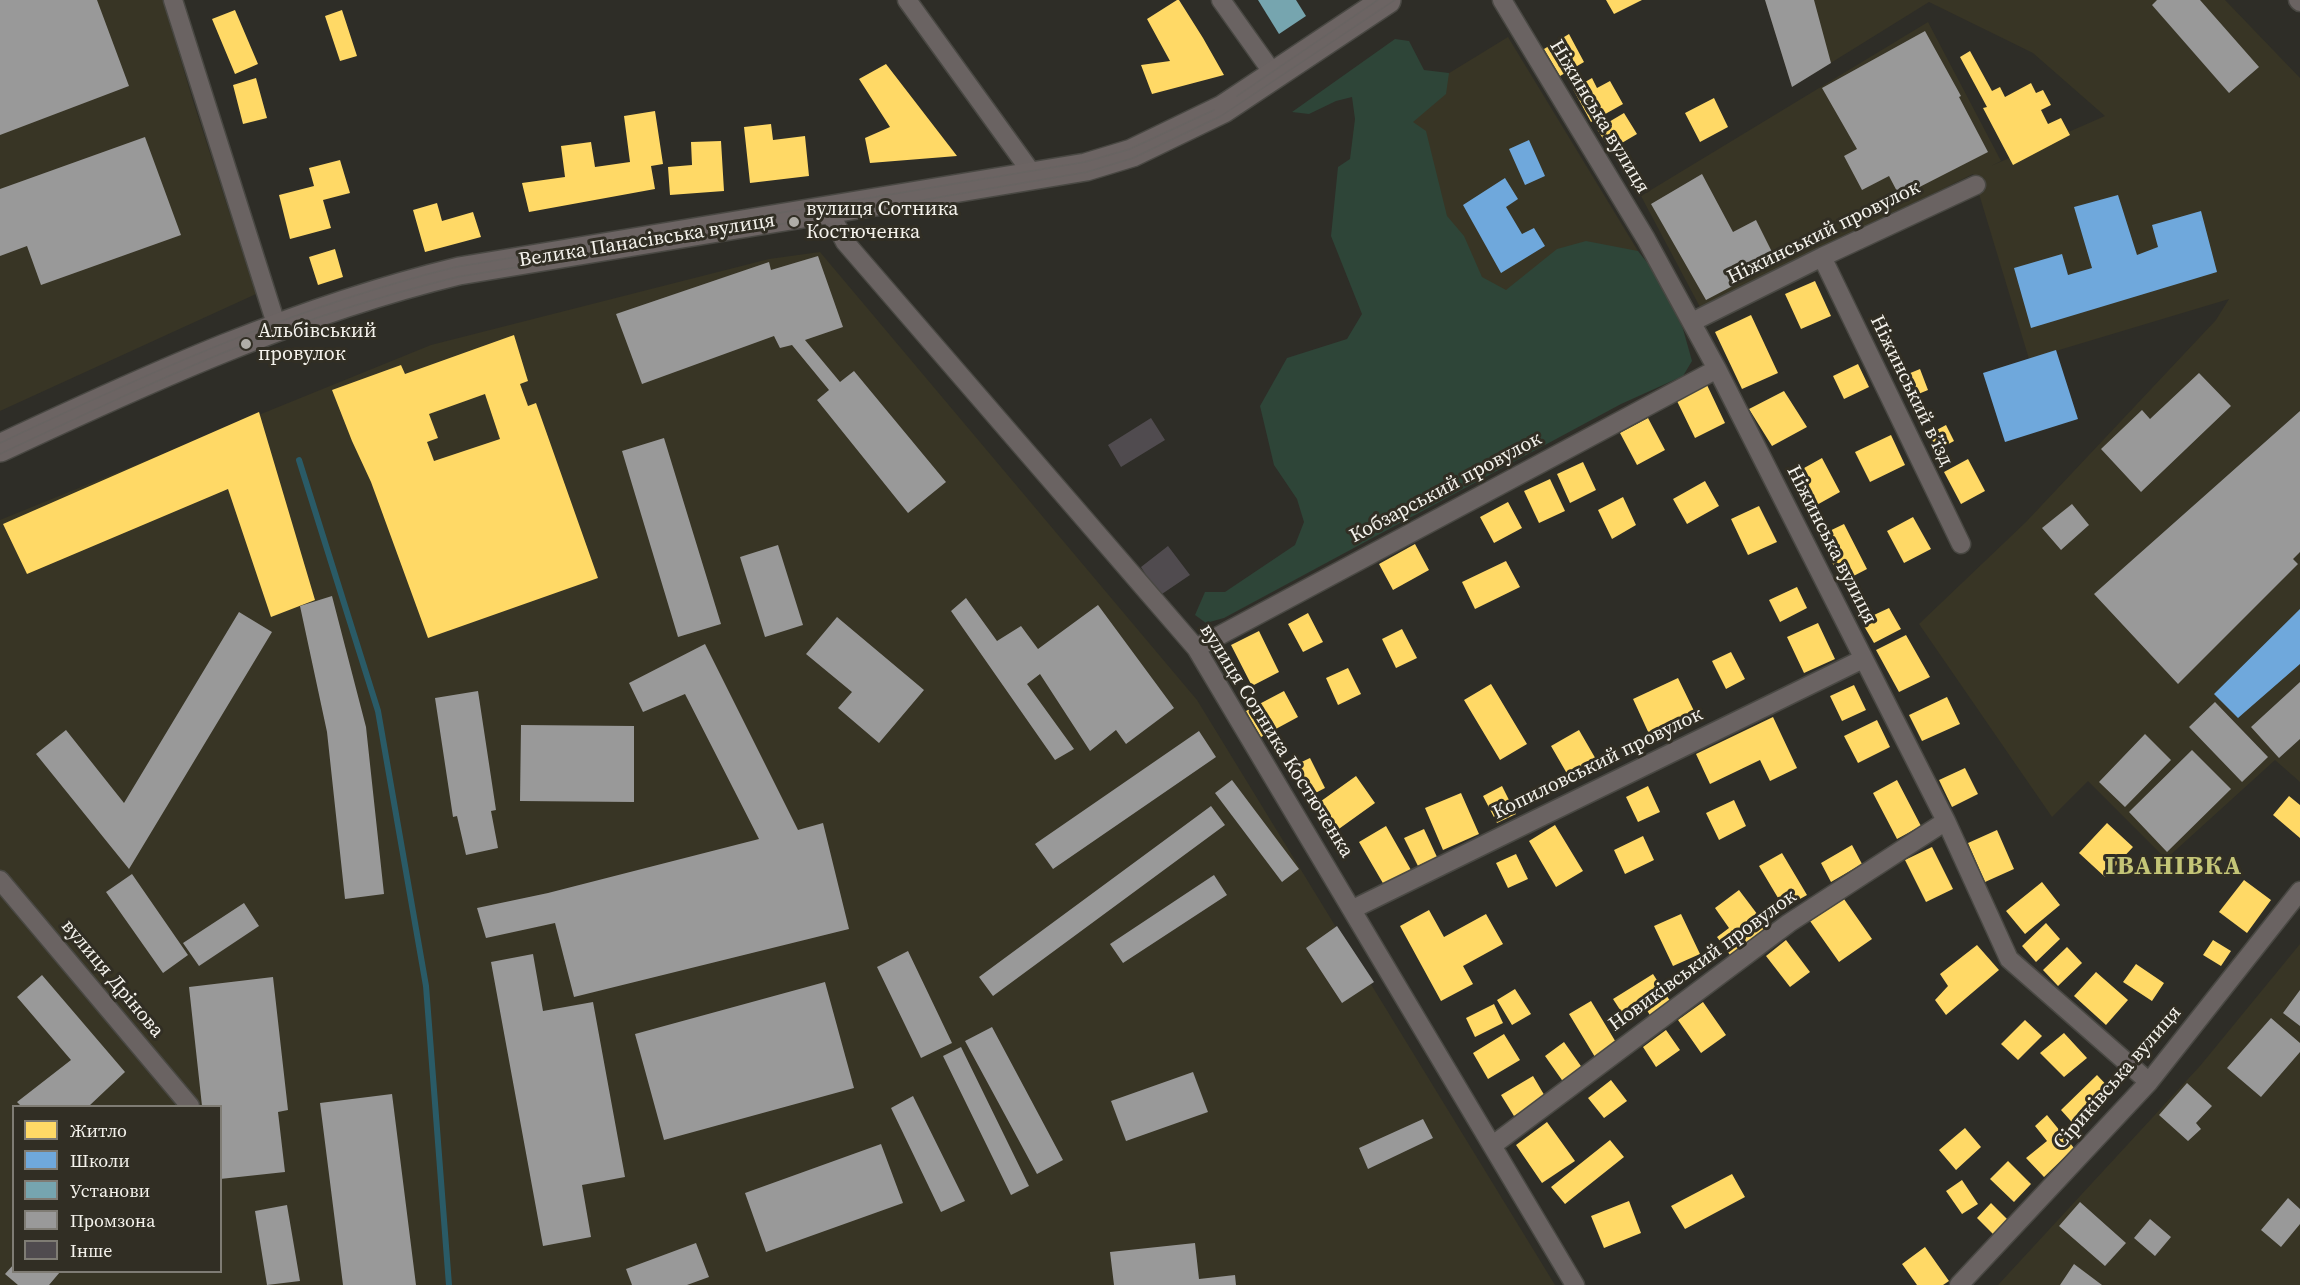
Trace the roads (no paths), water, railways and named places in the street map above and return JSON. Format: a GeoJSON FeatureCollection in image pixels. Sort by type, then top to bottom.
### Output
{"type":"FeatureCollection","features":[{"type":"Feature","properties":{"kind":"street"},"geometry":{"type":"LineString","coordinates":[[173,0],[277,327]]}},
{"type":"Feature","properties":{"kind":"street"},"geometry":{"type":"LineString","coordinates":[[907,0],[1034,176]]}},
{"type":"Feature","properties":{"kind":"street"},"geometry":{"type":"LineString","coordinates":[[1221,0],[1275,76]]}},
{"type":"Feature","properties":{"kind":"street","name":"Велика Панасівська вулиця"},"geometry":{"type":"LineString","coordinates":[[0,448],[121,392],[277,327],[406,284],[459,271],[1086,167],[1132,153],[1223,109],[1387,0]]}},
{"type":"Feature","properties":{"kind":"street","name":"Ніжинська вулиця"},"geometry":{"type":"LineString","coordinates":[[1502,0],[1646,239],[1717,369],[1946,821],[2009,959],[2150,1082]]}},
{"type":"Feature","properties":{"kind":"street","name":"Ніжинський провулок"},"geometry":{"type":"LineString","coordinates":[[1692,322],[1822,257],[1976,185]]}},
{"type":"Feature","properties":{"kind":"street","name":"вулиця Сотника Костюченка"},"geometry":{"type":"LineString","coordinates":[[829,211],[846,242],[1196,648],[1575,1285]]}},
{"type":"Feature","properties":{"kind":"street","name":"Ніжинський в’їзд"},"geometry":{"type":"LineString","coordinates":[[1822,257],[1960,544]]}},
{"type":"Feature","properties":{"kind":"street","name":"Кобзарський провулок"},"geometry":{"type":"LineString","coordinates":[[1196,648],[1717,369]]}},
{"type":"Feature","properties":{"kind":"street","name":"Копиловський провулок"},"geometry":{"type":"LineString","coordinates":[[1353,909],[1863,659]]}},
{"type":"Feature","properties":{"kind":"street","name":"Новиківський провулок"},"geometry":{"type":"LineString","coordinates":[[1493,1145],[1789,923],[1946,821]]}},
{"type":"Feature","properties":{"kind":"street","name":"вулиця Дрінова"},"geometry":{"type":"LineString","coordinates":[[0,880],[188,1105]]}},
{"type":"Feature","properties":{"kind":"street","name":"Сіриківська вулиця"},"geometry":{"type":"LineString","coordinates":[[1959,1285],[2150,1082],[2300,891]]}},
{"type":"Feature","properties":{"kind":"waterway"},"geometry":{"type":"LineString","coordinates":[[299,460],[378,711],[426,986],[449,1285]]}},
{"type":"Feature","properties":{"kind":"tram line"},"geometry":{"type":"LineString","coordinates":[[1237,96],[1378,0]]}},
{"type":"Feature","properties":{"kind":"tram line"},"geometry":{"type":"LineString","coordinates":[[0,454],[152,383],[245,344],[323,316],[430,284],[457,277],[1087,172],[1133,158],[1221,116],[1395,0]]}},
{"type":"Feature","properties":{"kind":"tram line"},"geometry":{"type":"LineString","coordinates":[[0,443],[111,391],[224,343],[280,321],[397,283],[456,267],[1085,162],[1130,149],[1214,110]]}},
{"type":"Feature","properties":{"kind":"place","name":"вулиця Сотника Костюченка"},"geometry":{"type":"Point","coordinates":[794,222]}},
{"type":"Feature","properties":{"kind":"place","name":"Альбівський провулок"},"geometry":{"type":"Point","coordinates":[246,344]}},
{"type":"Feature","properties":{"kind":"district","name":"ІВАНІВКА"},"geometry":{"type":"Point","coordinates":[2174,867]}}]}
